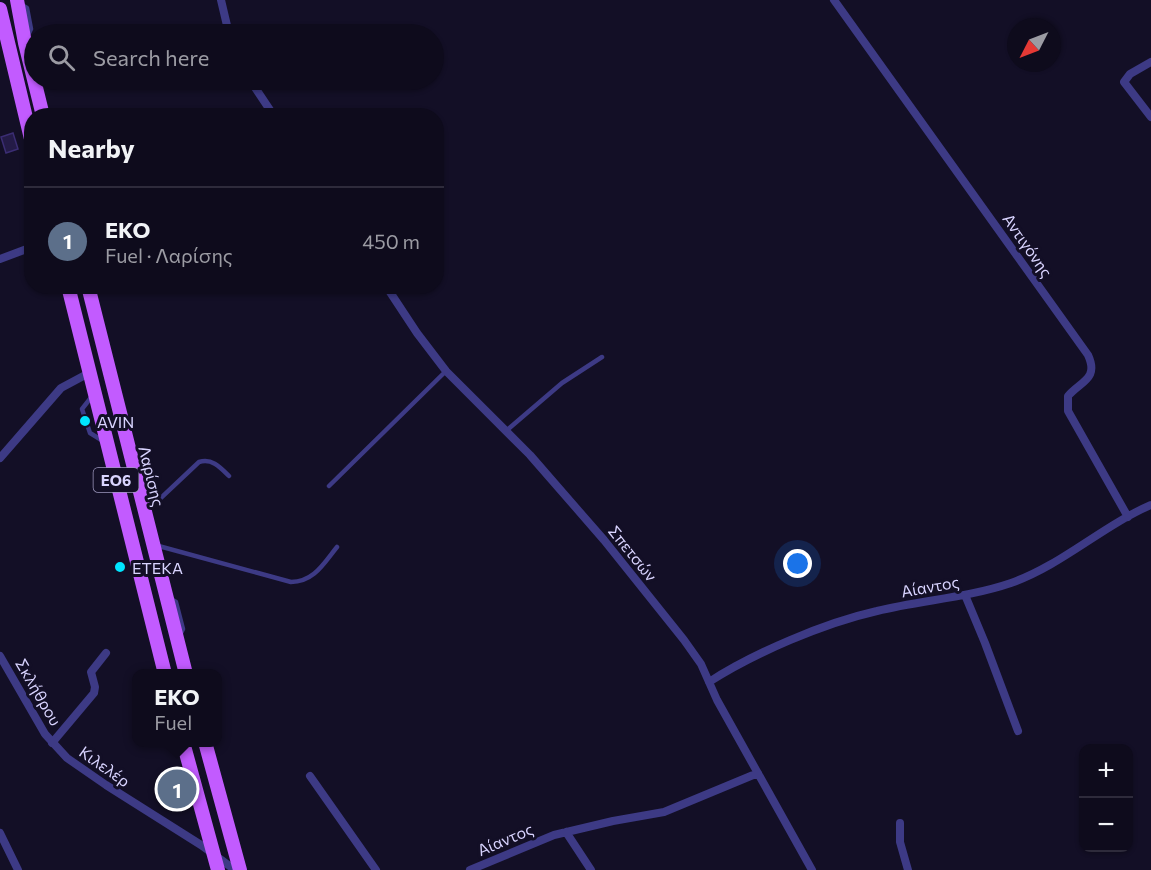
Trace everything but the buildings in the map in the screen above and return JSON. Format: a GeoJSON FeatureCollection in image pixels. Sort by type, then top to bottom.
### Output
{"type":"FeatureCollection","features":[{"type":"Feature","properties":{"kind":"main road"},"geometry":{"type":"LineString","coordinates":[[17,0],[24,38]]}},
{"type":"Feature","properties":{"kind":"main road"},"geometry":{"type":"LineString","coordinates":[[1,14],[24,110]]}},
{"type":"Feature","properties":{"kind":"main road"},"geometry":{"type":"LineString","coordinates":[[37,90],[41,108]]}},
{"type":"Feature","properties":{"kind":"main road","name":"ΕΟ6"},"geometry":{"type":"LineString","coordinates":[[70,294],[107,443],[127,540],[164,669]]}},
{"type":"Feature","properties":{"kind":"main road","name":"Λαρίσης"},"geometry":{"type":"LineString","coordinates":[[89,294],[185,669]]}},
{"type":"Feature","properties":{"kind":"main road"},"geometry":{"type":"LineString","coordinates":[[184,747],[218,870]]}},
{"type":"Feature","properties":{"kind":"main road"},"geometry":{"type":"LineString","coordinates":[[206,747],[240,870]]}},
{"type":"Feature","properties":{"kind":"street"},"geometry":{"type":"LineString","coordinates":[[220,0],[226,24]]}},
{"type":"Feature","properties":{"kind":"street","name":"Αντιγόνης"},"geometry":{"type":"LineString","coordinates":[[834,0],[1088,355],[1092,365],[1091,373],[1085,382],[1068,396],[1068,411],[1128,517]]}},
{"type":"Feature","properties":{"kind":"street"},"geometry":{"type":"LineString","coordinates":[[1151,62],[1124,80],[1151,117]]}},
{"type":"Feature","properties":{"kind":"street"},"geometry":{"type":"LineString","coordinates":[[256,90],[268,108]]}},
{"type":"Feature","properties":{"kind":"street"},"geometry":{"type":"LineString","coordinates":[[0,259],[24,250]]}},
{"type":"Feature","properties":{"kind":"street","name":"Σπετσών"},"geometry":{"type":"LineString","coordinates":[[391,294],[411,325],[446,371],[530,455],[676,628],[697,658],[812,870]]}},
{"type":"Feature","properties":{"kind":"street"},"geometry":{"type":"LineString","coordinates":[[0,458],[61,388],[89,373]]}},
{"type":"Feature","properties":{"kind":"street","name":"Αίαντος"},"geometry":{"type":"LineString","coordinates":[[709,682],[795,639],[845,619],[879,610],[965,596],[1024,578],[1151,506]]}},
{"type":"Feature","properties":{"kind":"street"},"geometry":{"type":"LineString","coordinates":[[965,596],[986,643],[1018,731]]}},
{"type":"Feature","properties":{"kind":"street"},"geometry":{"type":"LineString","coordinates":[[52,743],[94,693],[95,687],[91,672],[106,654]]}},
{"type":"Feature","properties":{"kind":"street","name":"Σκλήθρου"},"geometry":{"type":"LineString","coordinates":[[0,656],[42,730],[52,743]]}},
{"type":"Feature","properties":{"kind":"street","name":"Κιλελέρ"},"geometry":{"type":"LineString","coordinates":[[52,743],[75,764],[235,870]]}},
{"type":"Feature","properties":{"kind":"street","name":"Αίαντος"},"geometry":{"type":"LineString","coordinates":[[470,870],[545,838],[613,821],[664,812],[758,773]]}},
{"type":"Feature","properties":{"kind":"street"},"geometry":{"type":"LineString","coordinates":[[310,776],[376,870]]}},
{"type":"Feature","properties":{"kind":"street"},"geometry":{"type":"LineString","coordinates":[[900,823],[900,842],[908,870]]}},
{"type":"Feature","properties":{"kind":"street"},"geometry":{"type":"LineString","coordinates":[[566,832],[591,870]]}},
{"type":"Feature","properties":{"kind":"street"},"geometry":{"type":"LineString","coordinates":[[0,833],[18,870]]}},
{"type":"Feature","properties":{"kind":"lane"},"geometry":{"type":"LineString","coordinates":[[506,431],[562,383],[602,357]]}},
{"type":"Feature","properties":{"kind":"lane"},"geometry":{"type":"LineString","coordinates":[[329,486],[446,371]]}},
{"type":"Feature","properties":{"kind":"lane"},"geometry":{"type":"LineString","coordinates":[[144,514],[199,462],[204,460],[212,462],[229,476]]}},
{"type":"Feature","properties":{"kind":"lane"},"geometry":{"type":"LineString","coordinates":[[152,544],[291,582],[311,577],[337,547]]}},
{"type":"Feature","properties":{"kind":"place","name":"AVIN"},"geometry":{"type":"Point","coordinates":[85,421]}},
{"type":"Feature","properties":{"kind":"place","name":"ΕΤΕΚΑ"},"geometry":{"type":"Point","coordinates":[120,567]}},
{"type":"Feature","properties":{"kind":"place","name":"EKO"},"geometry":{"type":"Point","coordinates":[177,789]}}]}
